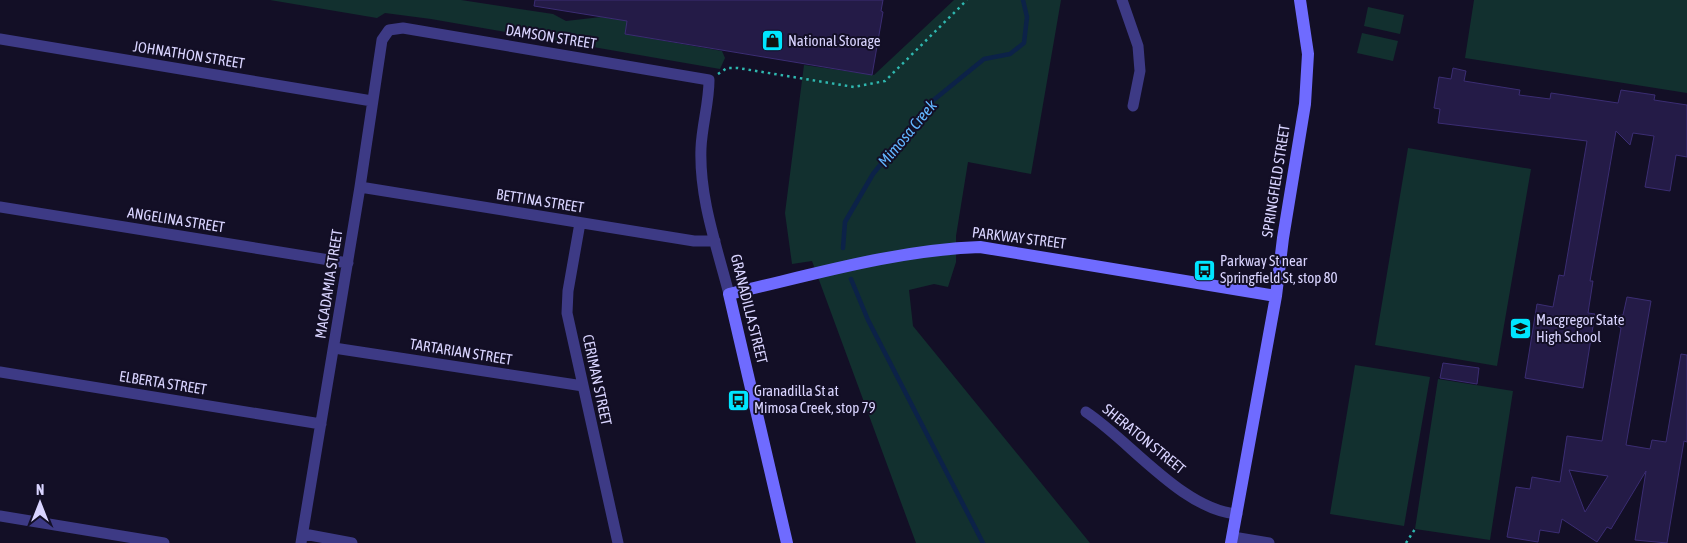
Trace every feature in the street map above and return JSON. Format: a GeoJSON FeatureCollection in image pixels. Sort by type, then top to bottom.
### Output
{"type":"FeatureCollection","features":[{"type":"Feature","properties":{"kind":"street"},"geometry":{"type":"LineString","coordinates":[[1122,0],[1138,46],[1140,71],[1133,106]]}},
{"type":"Feature","properties":{"kind":"street","name":"SPRINGFIELD STREET"},"geometry":{"type":"LineString","coordinates":[[1232,540],[1276,296],[1283,238],[1306,104],[1308,54],[1300,0]]}},
{"type":"Feature","properties":{"kind":"street","name":"DAMSON STREET"},"geometry":{"type":"LineString","coordinates":[[389,30],[404,28],[708,80]]}},
{"type":"Feature","properties":{"kind":"street","name":"MACADAMIA STREET"},"geometry":{"type":"LineString","coordinates":[[302,538],[348,263],[382,40],[389,30]]}},
{"type":"Feature","properties":{"kind":"street","name":"JOHNATHON STREET"},"geometry":{"type":"LineString","coordinates":[[0,39],[372,101]]}},
{"type":"Feature","properties":{"kind":"street","name":"GRANADILLA STREET"},"geometry":{"type":"LineString","coordinates":[[708,80],[709,96],[701,149],[704,200],[730,294],[787,543]]}},
{"type":"Feature","properties":{"kind":"street","name":"BETTINA STREET"},"geometry":{"type":"LineString","coordinates":[[360,187],[694,241],[715,241]]}},
{"type":"Feature","properties":{"kind":"street","name":"ANGELINA STREET"},"geometry":{"type":"LineString","coordinates":[[0,207],[348,263]]}},
{"type":"Feature","properties":{"kind":"street","name":"CERIMAN STREET"},"geometry":{"type":"LineString","coordinates":[[580,222],[568,291],[567,313],[618,543]]}},
{"type":"Feature","properties":{"kind":"street","name":"PARKWAY STREET"},"geometry":{"type":"LineString","coordinates":[[730,294],[881,258],[947,248],[980,247],[1276,296]]}},
{"type":"Feature","properties":{"kind":"street","name":"TARTARIAN STREET"},"geometry":{"type":"LineString","coordinates":[[334,348],[583,386]]}},
{"type":"Feature","properties":{"kind":"street","name":"ELBERTA STREET"},"geometry":{"type":"LineString","coordinates":[[0,372],[321,424]]}},
{"type":"Feature","properties":{"kind":"street","name":"SHERATON STREET"},"geometry":{"type":"LineString","coordinates":[[1086,412],[1106,425],[1150,466],[1204,505],[1225,513],[1237,514]]}},
{"type":"Feature","properties":{"kind":"street"},"geometry":{"type":"LineString","coordinates":[[0,516],[164,543]]}},
{"type":"Feature","properties":{"kind":"street"},"geometry":{"type":"LineString","coordinates":[[302,538],[352,543]]}},
{"type":"Feature","properties":{"kind":"street"},"geometry":{"type":"LineString","coordinates":[[1232,540],[1269,543]]}},
{"type":"Feature","properties":{"kind":"path"},"geometry":{"type":"LineString","coordinates":[[708,80],[727,68],[738,68],[854,87],[885,81],[967,0]]}},
{"type":"Feature","properties":{"kind":"path"},"geometry":{"type":"LineString","coordinates":[[1406,543],[1415,529]]}},
{"type":"Feature","properties":{"kind":"green space"},"geometry":{"type":"Polygon","coordinates":[[[270,0],[461,0],[553,14],[566,21],[601,17],[627,21],[625,34],[722,51],[725,58],[720,69],[431,19],[385,13],[377,18],[270,0]]]}},
{"type":"Feature","properties":{"kind":"green space"},"geometry":{"type":"Polygon","coordinates":[[[954,0],[1061,0],[1031,174],[968,162],[956,236],[956,262],[948,287],[934,284],[909,290],[913,326],[1090,543],[916,543],[812,261],[792,264],[785,213],[804,65],[874,75],[954,0]]]}},
{"type":"Feature","properties":{"kind":"green space"},"geometry":{"type":"Polygon","coordinates":[[[1474,0],[1687,0],[1687,93],[1465,58],[1474,0]]]}},
{"type":"Feature","properties":{"kind":"green space"},"geometry":{"type":"Polygon","coordinates":[[[1368,7],[1404,15],[1400,34],[1364,26],[1368,7]]]}},
{"type":"Feature","properties":{"kind":"green space"},"geometry":{"type":"Polygon","coordinates":[[[1362,33],[1398,41],[1393,61],[1357,53],[1362,33]]]}},
{"type":"Feature","properties":{"kind":"green space"},"geometry":{"type":"Polygon","coordinates":[[[1408,148],[1531,169],[1497,366],[1375,345],[1408,148]]]}},
{"type":"Feature","properties":{"kind":"green space"},"geometry":{"type":"Polygon","coordinates":[[[1355,365],[1430,377],[1404,526],[1330,514],[1355,365]]]}},
{"type":"Feature","properties":{"kind":"green space"},"geometry":{"type":"Polygon","coordinates":[[[1438,379],[1513,391],[1490,540],[1415,529],[1438,379]]]}},
{"type":"Feature","properties":{"kind":"building","name":"National Storage"},"geometry":{"type":"Polygon","coordinates":[[[535,0],[883,0],[881,11],[883,12],[872,75],[625,34],[627,21],[534,6],[535,0]]]}},
{"type":"Feature","properties":{"kind":"building"},"geometry":{"type":"Polygon","coordinates":[[[1453,68],[1466,71],[1464,81],[1520,90],[1519,95],[1550,99],[1551,93],[1618,103],[1621,90],[1655,95],[1654,100],[1687,105],[1687,157],[1676,155],[1670,191],[1645,187],[1654,136],[1633,133],[1630,145],[1616,131],[1590,281],[1593,281],[1588,313],[1595,314],[1583,388],[1525,378],[1537,304],[1553,307],[1559,275],[1564,276],[1587,141],[1438,123],[1440,109],[1434,108],[1439,77],[1451,79],[1453,68]]]}},
{"type":"Feature","properties":{"kind":"building"},"geometry":{"type":"Polygon","coordinates":[[[1627,297],[1651,301],[1626,445],[1650,449],[1652,440],[1666,442],[1681,354],[1687,355],[1687,442],[1684,441],[1667,543],[1635,540],[1646,471],[1611,529],[1607,527],[1597,542],[1562,519],[1559,533],[1540,530],[1538,542],[1507,537],[1516,487],[1530,489],[1532,477],[1560,482],[1567,436],[1602,441],[1621,328],[1605,318],[1623,315],[1627,297]],[[1569,470],[1585,512],[1608,476],[1569,470]]]}},
{"type":"Feature","properties":{"kind":"building"},"geometry":{"type":"Polygon","coordinates":[[[1443,363],[1479,368],[1477,384],[1440,378],[1443,363]]]}},
{"type":"Feature","properties":{"kind":"waterway","name":"Mimosa Creek"},"geometry":{"type":"LineString","coordinates":[[843,248],[845,222],[873,174],[930,103],[984,59],[1010,54],[1024,43],[1027,17],[1023,0]]}},
{"type":"Feature","properties":{"kind":"waterway","name":"Mimosa Creek"},"geometry":{"type":"LineString","coordinates":[[851,279],[868,320],[983,543]]}},
{"type":"Feature","properties":{"kind":"place","name":"National Storage"},"geometry":{"type":"Point","coordinates":[772,41]}},
{"type":"Feature","properties":{"kind":"place","name":"Parkway St near Springfield St, stop 80"},"geometry":{"type":"Point","coordinates":[1204,270]}},
{"type":"Feature","properties":{"kind":"place","name":"Macgregor State High School"},"geometry":{"type":"Point","coordinates":[1520,329]}},
{"type":"Feature","properties":{"kind":"place","name":"Granadilla St at Mimosa Creek, stop 79"},"geometry":{"type":"Point","coordinates":[738,400]}}]}
